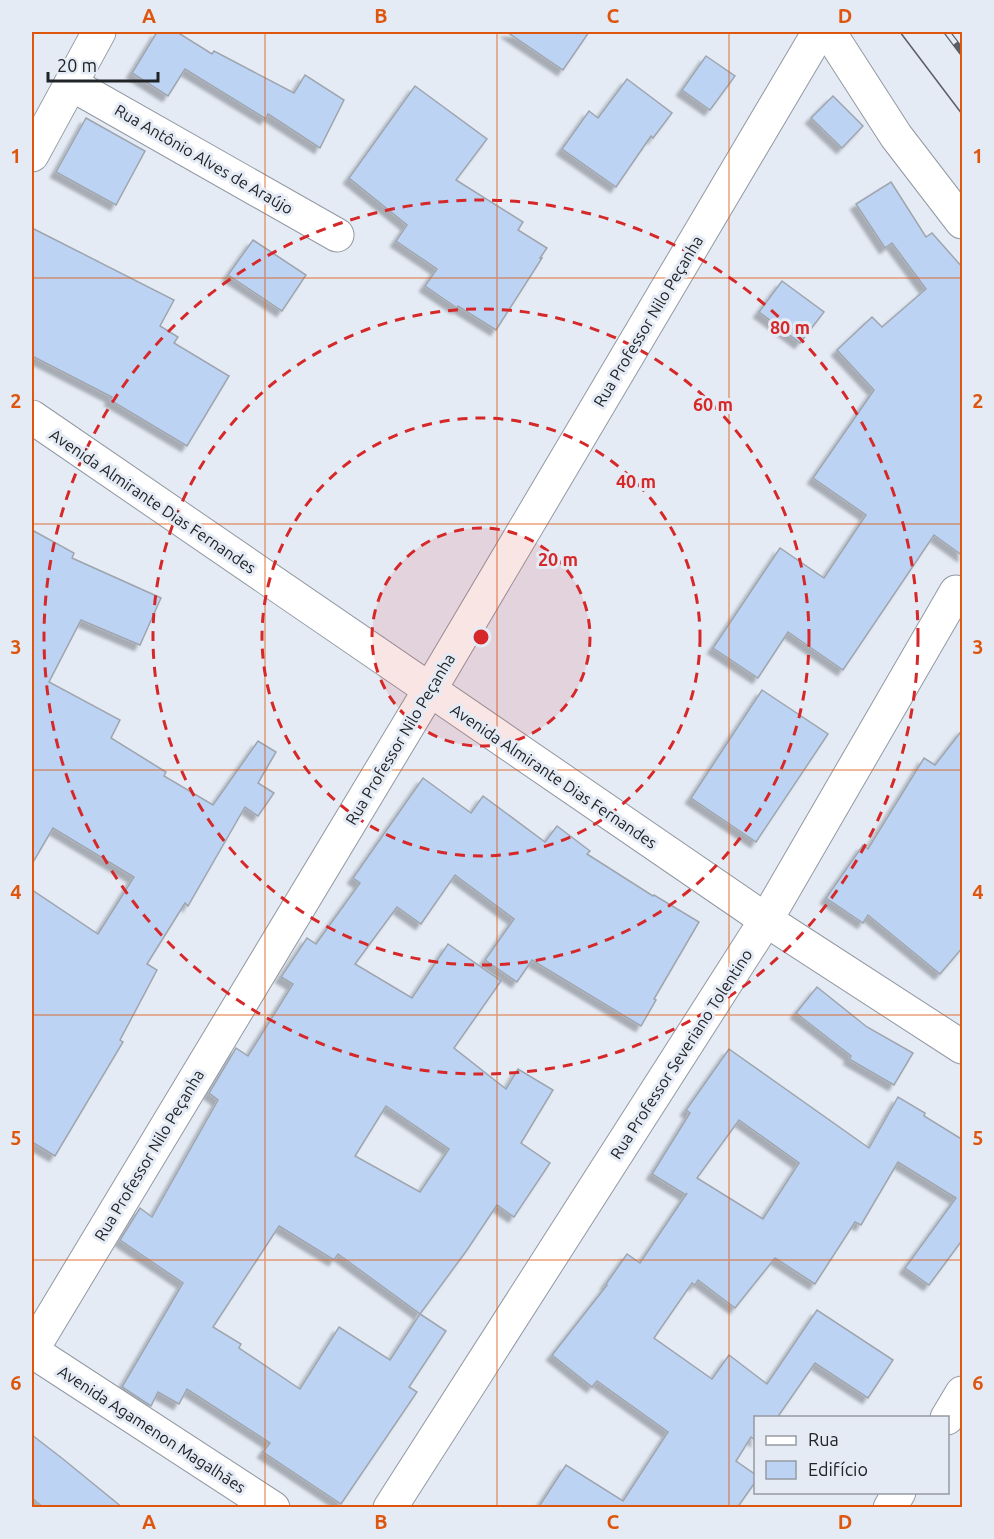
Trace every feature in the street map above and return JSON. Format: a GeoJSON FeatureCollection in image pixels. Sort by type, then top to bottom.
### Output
{"type":"FeatureCollection","features":[{"type":"Feature","properties":{"kind":"street"},"geometry":{"type":"LineString","coordinates":[[32,155],[99,32]]}},
{"type":"Feature","properties":{"kind":"street","name":"Rua Professor Nilo Peçanha"},"geometry":{"type":"LineString","coordinates":[[32,1351],[429,691],[819,32]]}},
{"type":"Feature","properties":{"kind":"street"},"geometry":{"type":"LineString","coordinates":[[829,32],[896,136],[963,222]]}},
{"type":"Feature","properties":{"kind":"street","name":"Rua Antônio Alves de Araújo"},"geometry":{"type":"LineString","coordinates":[[71,84],[337,235]]}},
{"type":"Feature","properties":{"kind":"street","name":"Avenida Almirante Dias Fernandes"},"geometry":{"type":"LineString","coordinates":[[32,417],[766,920],[963,1047]]}},
{"type":"Feature","properties":{"kind":"street","name":"Rua Professor Severiano Tolentino"},"geometry":{"type":"LineString","coordinates":[[390,1508],[766,920],[956,592]]}},
{"type":"Feature","properties":{"kind":"street","name":"Avenida Agamenon Magalhães"},"geometry":{"type":"LineString","coordinates":[[32,1351],[273,1508]]}},
{"type":"Feature","properties":{"kind":"street"},"geometry":{"type":"LineString","coordinates":[[948,1416],[963,1393]]}},
{"type":"Feature","properties":{"kind":"street"},"geometry":{"type":"LineString","coordinates":[[890,1508],[898,1494]]}},
{"type":"Feature","properties":{"kind":"building"},"geometry":{"type":"Polygon","coordinates":[[[157,32],[177,32],[212,54],[214,51],[294,93],[305,75],[344,100],[320,148],[268,114],[266,119],[185,69],[168,96],[132,73],[157,32]]]}},
{"type":"Feature","properties":{"kind":"building"},"geometry":{"type":"Polygon","coordinates":[[[507,32],[589,32],[563,70],[507,32]]]}},
{"type":"Feature","properties":{"kind":"building"},"geometry":{"type":"Polygon","coordinates":[[[706,56],[735,76],[710,110],[682,90],[706,56]]]}},
{"type":"Feature","properties":{"kind":"building"},"geometry":{"type":"Polygon","coordinates":[[[627,79],[672,113],[653,138],[651,136],[616,187],[562,149],[589,111],[598,118],[627,79]]]}},
{"type":"Feature","properties":{"kind":"building"},"geometry":{"type":"Polygon","coordinates":[[[415,86],[487,139],[456,180],[523,222],[518,230],[547,248],[496,330],[458,306],[457,308],[425,286],[437,269],[396,241],[407,225],[349,178],[415,86]]]}},
{"type":"Feature","properties":{"kind":"building"},"geometry":{"type":"Polygon","coordinates":[[[833,96],[863,126],[842,148],[811,118],[833,96]]]}},
{"type":"Feature","properties":{"kind":"building"},"geometry":{"type":"Polygon","coordinates":[[[86,118],[145,151],[116,205],[56,172],[86,118]]]}},
{"type":"Feature","properties":{"kind":"building"},"geometry":{"type":"Polygon","coordinates":[[[891,182],[926,237],[932,233],[963,268],[963,556],[934,535],[843,670],[788,632],[758,678],[713,648],[780,548],[824,578],[866,515],[813,478],[874,390],[837,350],[872,317],[882,327],[926,289],[892,243],[885,248],[856,204],[891,182]]]}},
{"type":"Feature","properties":{"kind":"building"},"geometry":{"type":"Polygon","coordinates":[[[32,228],[174,300],[160,326],[178,337],[174,343],[229,376],[187,446],[110,400],[112,397],[32,356],[32,228]]]}},
{"type":"Feature","properties":{"kind":"building"},"geometry":{"type":"Polygon","coordinates":[[[253,240],[306,275],[282,311],[228,275],[253,240]]]}},
{"type":"Feature","properties":{"kind":"building"},"geometry":{"type":"Polygon","coordinates":[[[782,281],[824,312],[800,343],[759,312],[782,281]]]}},
{"type":"Feature","properties":{"kind":"building"},"geometry":{"type":"Polygon","coordinates":[[[32,530],[74,553],[72,558],[161,598],[140,645],[81,620],[49,682],[120,720],[111,738],[166,772],[164,776],[213,805],[258,741],[276,752],[258,783],[274,793],[258,816],[245,807],[188,906],[185,903],[147,964],[157,970],[120,1040],[123,1042],[55,1156],[32,1142],[32,890],[98,934],[134,877],[53,828],[32,864],[32,530]]]}},
{"type":"Feature","properties":{"kind":"building"},"geometry":{"type":"Polygon","coordinates":[[[762,690],[828,734],[756,842],[691,798],[762,690]]]}},
{"type":"Feature","properties":{"kind":"building"},"geometry":{"type":"Polygon","coordinates":[[[963,729],[963,947],[940,974],[868,915],[863,923],[826,898],[863,845],[868,849],[924,758],[935,765],[963,729]]]}},
{"type":"Feature","properties":{"kind":"building"},"geometry":{"type":"Polygon","coordinates":[[[423,778],[471,813],[483,796],[545,842],[557,826],[590,851],[587,854],[699,922],[641,1026],[532,960],[517,982],[485,960],[514,919],[455,875],[421,924],[397,907],[355,964],[412,998],[448,944],[501,981],[454,1048],[506,1089],[518,1069],[553,1090],[521,1143],[550,1163],[514,1217],[497,1205],[420,1314],[446,1331],[409,1387],[417,1392],[341,1504],[263,1452],[270,1443],[187,1389],[179,1404],[158,1392],[151,1406],[122,1387],[183,1283],[120,1240],[140,1208],[152,1217],[218,1100],[209,1093],[236,1048],[248,1056],[293,984],[281,977],[307,938],[316,944],[360,883],[353,878],[423,778]],[[386,1106],[355,1156],[420,1192],[449,1149],[386,1106]],[[279,1226],[213,1327],[241,1344],[239,1348],[300,1389],[339,1327],[390,1360],[420,1314],[338,1254],[334,1260],[279,1226]]]}},
{"type":"Feature","properties":{"kind":"building"},"geometry":{"type":"Polygon","coordinates":[[[817,987],[867,1027],[913,1053],[894,1085],[849,1059],[851,1056],[796,1013],[817,987]]]}},
{"type":"Feature","properties":{"kind":"building"},"geometry":{"type":"Polygon","coordinates":[[[729,1049],[869,1148],[898,1097],[963,1140],[963,1239],[929,1285],[905,1268],[956,1198],[898,1162],[861,1225],[855,1222],[815,1284],[775,1258],[735,1308],[698,1280],[695,1285],[692,1283],[654,1338],[712,1379],[729,1355],[767,1384],[817,1310],[893,1360],[868,1398],[815,1363],[778,1416],[754,1416],[754,1439],[751,1437],[736,1461],[754,1474],[754,1484],[737,1508],[538,1508],[566,1465],[623,1501],[668,1432],[597,1381],[592,1387],[552,1355],[607,1285],[627,1254],[640,1263],[686,1195],[652,1174],[690,1113],[686,1110],[729,1049]],[[739,1120],[697,1178],[763,1219],[799,1163],[739,1120]]]}},
{"type":"Feature","properties":{"kind":"building"},"geometry":{"type":"Polygon","coordinates":[[[32,1435],[123,1508],[44,1508],[32,1498],[32,1435]]]}},
{"type":"Feature","properties":{"kind":"tram line"},"geometry":{"type":"LineString","coordinates":[[900,32],[962,114]]}},
{"type":"Feature","properties":{"kind":"railway"},"geometry":{"type":"LineString","coordinates":[[947,32],[962,52]]}}]}
